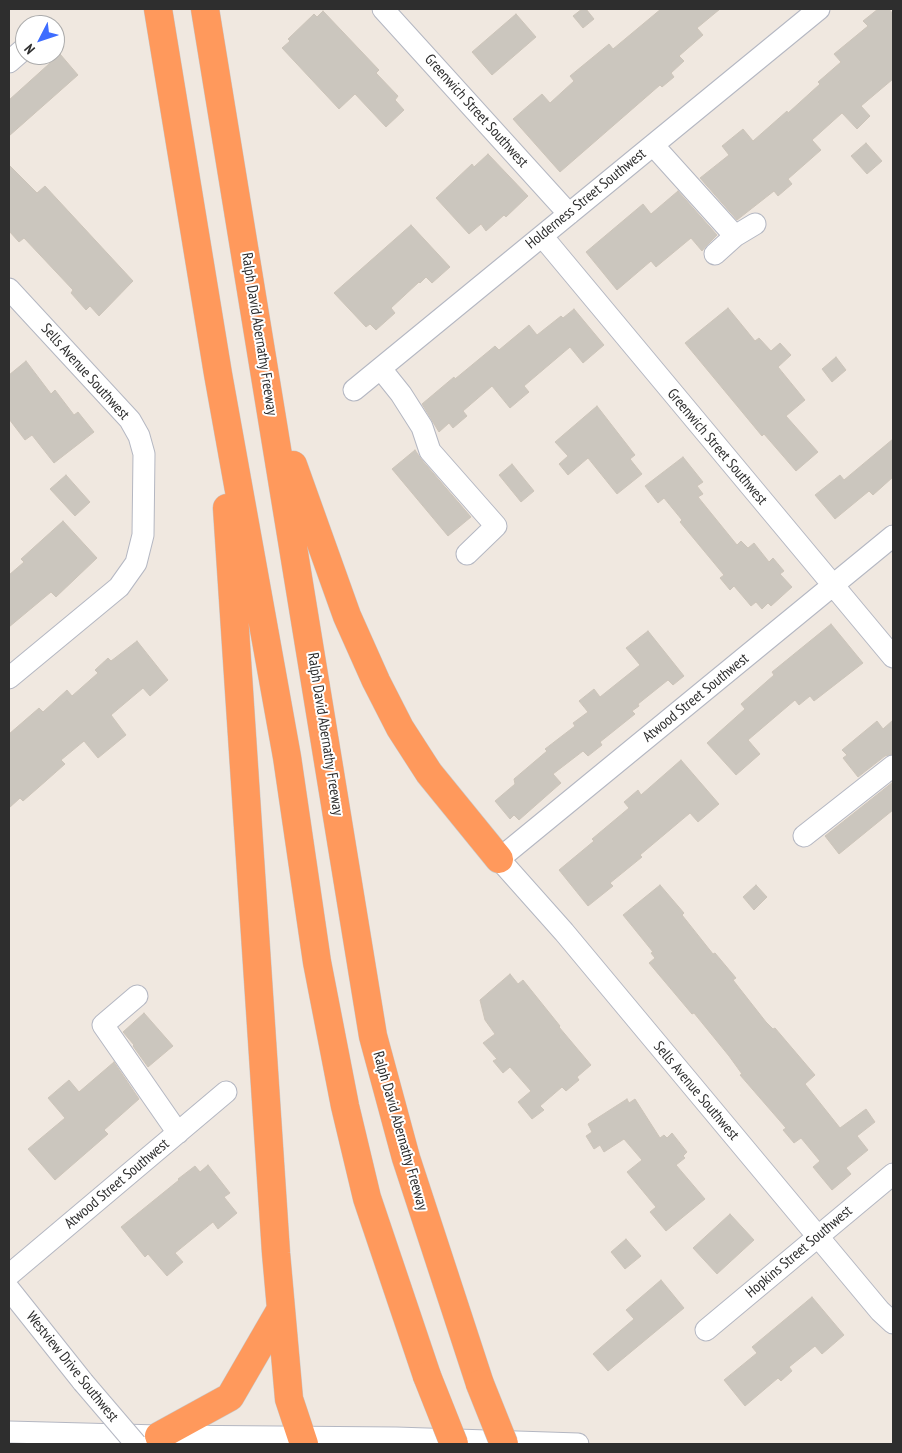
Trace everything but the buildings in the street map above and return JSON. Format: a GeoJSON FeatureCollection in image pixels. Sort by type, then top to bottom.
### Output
{"type":"FeatureCollection","features":[{"type":"Feature","properties":{"kind":"highway"},"geometry":{"type":"LineString","coordinates":[[158,9],[218,374],[287,757],[317,962],[345,1106],[367,1198],[427,1376],[454,1444]]}},
{"type":"Feature","properties":{"kind":"highway","name":"Ralph David Abernathy Freeway"},"geometry":{"type":"LineString","coordinates":[[205,9],[373,1036],[406,1158],[480,1384],[504,1444]]}},
{"type":"Feature","properties":{"kind":"highway"},"geometry":{"type":"LineString","coordinates":[[218,374],[281,1309],[289,1399],[302,1441]]}},
{"type":"Feature","properties":{"kind":"highway"},"geometry":{"type":"LineString","coordinates":[[269,398],[347,616],[376,681],[400,728],[429,773],[499,859]]}},
{"type":"Feature","properties":{"kind":"highway"},"geometry":{"type":"LineString","coordinates":[[147,1440],[230,1397],[281,1309]]}},
{"type":"Feature","properties":{"kind":"street","name":"Greenwich Street Southwest"},"geometry":{"type":"LineString","coordinates":[[383,9],[569,214]]}},
{"type":"Feature","properties":{"kind":"street","name":"Holderness Street Southwest"},"geometry":{"type":"LineString","coordinates":[[354,390],[819,9]]}},
{"type":"Feature","properties":{"kind":"street"},"geometry":{"type":"LineString","coordinates":[[653,145],[735,236]]}},
{"type":"Feature","properties":{"kind":"street"},"geometry":{"type":"LineString","coordinates":[[715,254],[735,236],[755,224]]}},
{"type":"Feature","properties":{"kind":"street","name":"Greenwich Street Southwest"},"geometry":{"type":"LineString","coordinates":[[542,236],[893,657]]}},
{"type":"Feature","properties":{"kind":"street","name":"Sells Avenue Southwest"},"geometry":{"type":"LineString","coordinates":[[9,289],[130,420],[139,436],[144,454],[143,535],[136,563],[119,587],[9,678]]}},
{"type":"Feature","properties":{"kind":"street"},"geometry":{"type":"LineString","coordinates":[[381,369],[401,394],[422,427],[430,451],[496,526],[467,554]]}},
{"type":"Feature","properties":{"kind":"street","name":"Atwood Street Southwest"},"geometry":{"type":"LineString","coordinates":[[499,859],[893,536]]}},
{"type":"Feature","properties":{"kind":"street"},"geometry":{"type":"LineString","coordinates":[[804,836],[893,766]]}},
{"type":"Feature","properties":{"kind":"street","name":"Sells Avenue Southwest"},"geometry":{"type":"LineString","coordinates":[[499,859],[564,932],[887,1317],[893,1336]]}},
{"type":"Feature","properties":{"kind":"street"},"geometry":{"type":"LineString","coordinates":[[137,996],[103,1025],[178,1133]]}},
{"type":"Feature","properties":{"kind":"street","name":"Atwood Street Southwest"},"geometry":{"type":"LineString","coordinates":[[9,1275],[226,1092]]}},
{"type":"Feature","properties":{"kind":"street","name":"Hopkins Street Southwest"},"geometry":{"type":"LineString","coordinates":[[706,1330],[893,1174]]}},
{"type":"Feature","properties":{"kind":"street","name":"Westview Drive Southwest"},"geometry":{"type":"LineString","coordinates":[[9,1289],[83,1382],[147,1440]]}},
{"type":"Feature","properties":{"kind":"street"},"geometry":{"type":"LineString","coordinates":[[9,1432],[147,1440],[302,1441],[396,1438],[578,1444]]}}]}
